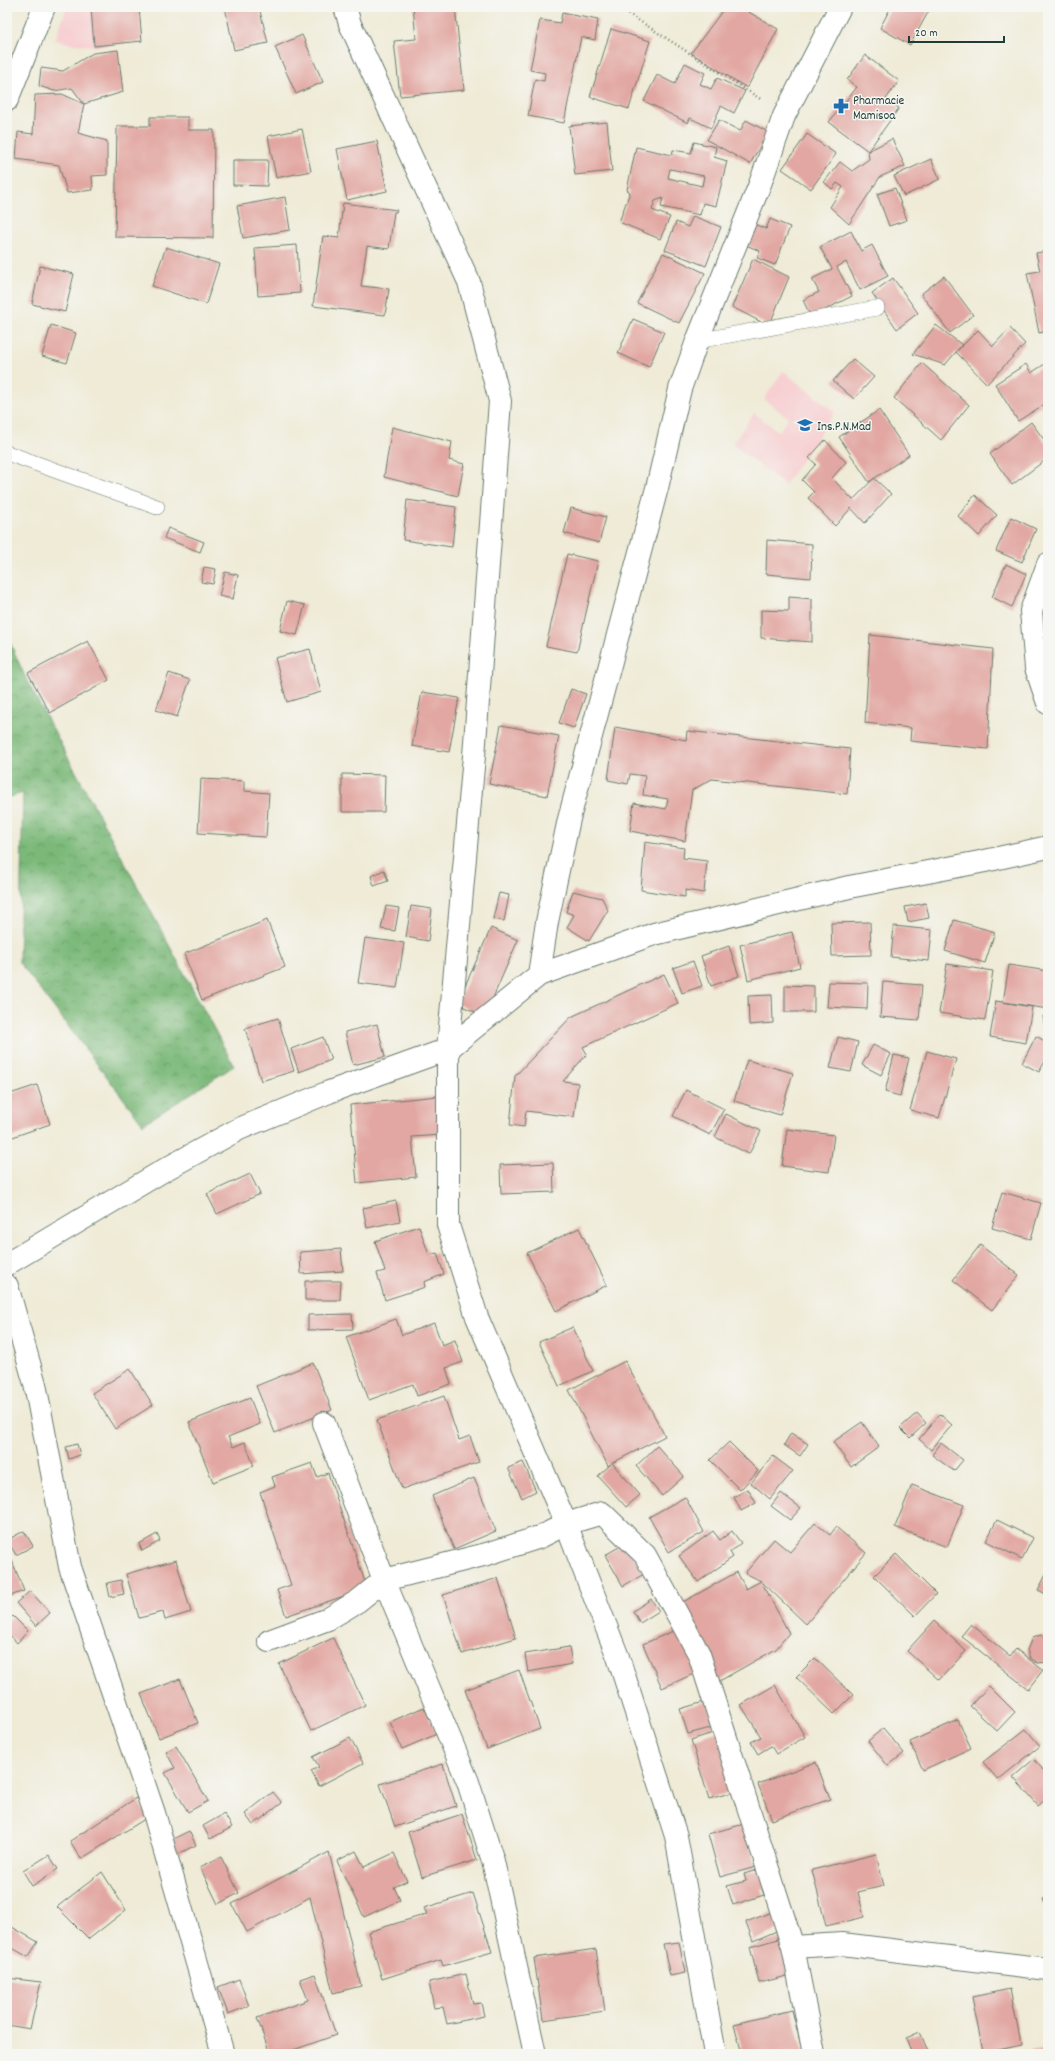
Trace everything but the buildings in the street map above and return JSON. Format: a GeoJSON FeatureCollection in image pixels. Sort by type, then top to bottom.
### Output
{"type":"FeatureCollection","features":[{"type":"Feature","properties":{"kind":"street"},"geometry":{"type":"LineString","coordinates":[[7,100],[44,7]]}},
{"type":"Feature","properties":{"kind":"street"},"geometry":{"type":"LineString","coordinates":[[344,7],[350,24],[469,282],[500,401],[474,756],[448,1049],[448,1225],[477,1317],[566,1524],[618,1657],[676,1836],[715,2054]]}},
{"type":"Feature","properties":{"kind":"street"},"geometry":{"type":"LineString","coordinates":[[539,975],[547,922],[569,819],[658,488],[680,389],[697,341],[760,184],[784,116],[840,7]]}},
{"type":"Feature","properties":{"kind":"street"},"geometry":{"type":"LineString","coordinates":[[1048,564],[1031,610],[1036,668],[1048,702]]}},
{"type":"Feature","properties":{"kind":"street"},"geometry":{"type":"LineString","coordinates":[[7,1264],[166,1169],[239,1129],[329,1092],[448,1049],[539,975],[661,932],[849,887],[985,861],[1048,847]]}},
{"type":"Feature","properties":{"kind":"street"},"geometry":{"type":"LineString","coordinates":[[7,1286],[35,1384],[70,1567],[154,1813],[223,2054]]}},
{"type":"Feature","properties":{"kind":"street"},"geometry":{"type":"LineString","coordinates":[[324,1423],[384,1580],[470,1789],[493,1861],[534,2054]]}},
{"type":"Feature","properties":{"kind":"street"},"geometry":{"type":"LineString","coordinates":[[269,1640],[328,1619],[358,1601],[384,1580],[488,1554],[540,1537],[566,1524],[602,1512],[645,1555],[699,1654],[794,1947],[814,2054]]}},
{"type":"Feature","properties":{"kind":"street"},"geometry":{"type":"LineString","coordinates":[[794,1947],[842,1944],[1048,1969]]}},
{"type":"Feature","properties":{"kind":"lane"},"geometry":{"type":"LineString","coordinates":[[697,341],[877,308]]}},
{"type":"Feature","properties":{"kind":"lane"},"geometry":{"type":"LineString","coordinates":[[7,453],[157,508]]}},
{"type":"Feature","properties":{"kind":"path"},"geometry":{"type":"LineString","coordinates":[[618,7],[747,88],[784,116]]}},
{"type":"Feature","properties":{"kind":"shaded area"},"geometry":{"type":"Polygon","coordinates":[[[67,7],[91,7],[94,46],[73,44],[55,40],[67,7]]]}},
{"type":"Feature","properties":{"kind":"shaded area","name":"Ins.P.N.Mad"},"geometry":{"type":"Polygon","coordinates":[[[783,371],[835,412],[785,485],[732,444],[754,413],[779,432],[788,418],[764,399],[783,371]]]}},
{"type":"Feature","properties":{"kind":"green space"},"geometry":{"type":"Polygon","coordinates":[[[7,636],[27,681],[234,1066],[143,1124],[19,962],[23,793],[7,798],[7,636]]]}},
{"type":"Feature","properties":{"kind":"place","name":"Pharmacie Mamisoa"},"geometry":{"type":"Point","coordinates":[841,106]}},
{"type":"Feature","properties":{"kind":"place","name":"Ins.P.N.Mad"},"geometry":{"type":"Point","coordinates":[805,425]}}]}
